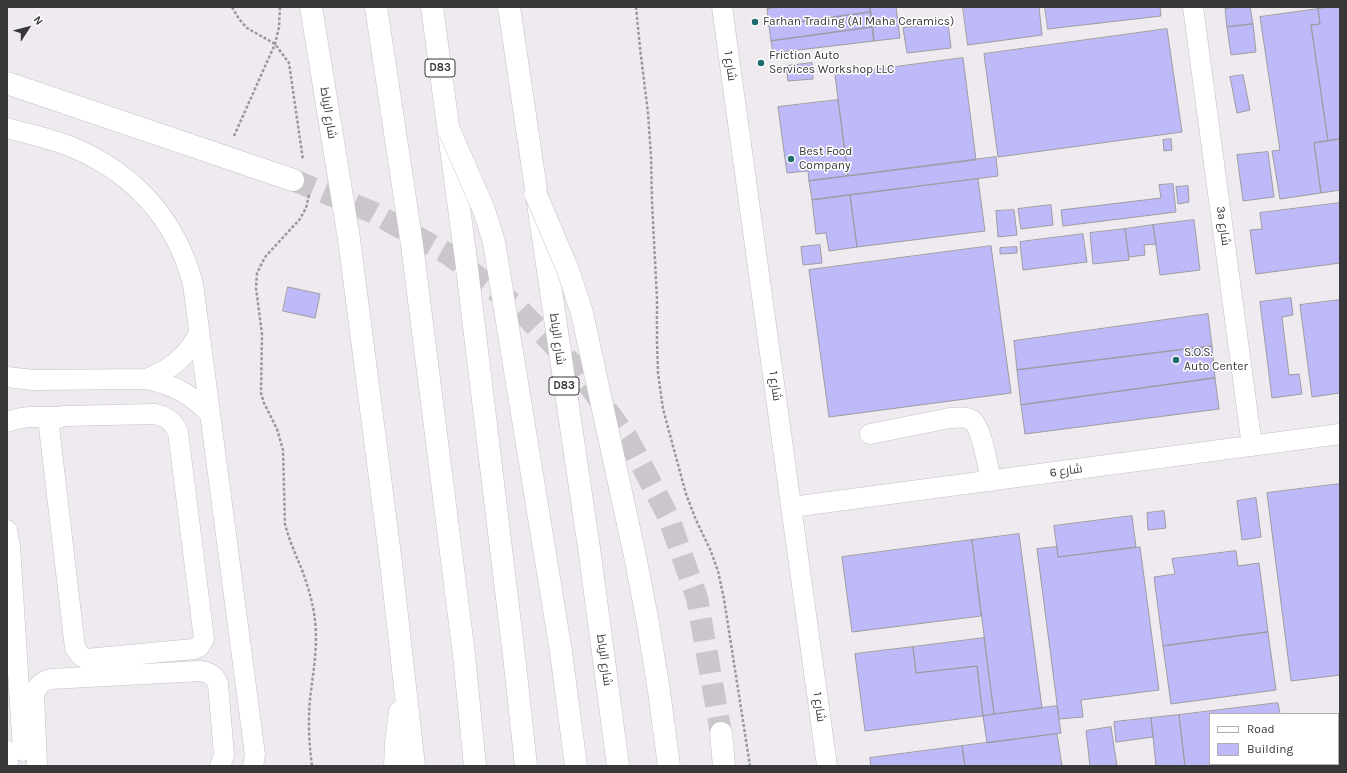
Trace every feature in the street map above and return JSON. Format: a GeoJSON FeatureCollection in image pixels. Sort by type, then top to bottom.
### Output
{"type":"FeatureCollection","features":[{"type":"Feature","properties":{"kind":"highway","name":"شارع الرباط"},"geometry":{"type":"LineString","coordinates":[[311,7],[350,247],[391,563],[414,766]]}},
{"type":"Feature","properties":{"kind":"highway"},"geometry":{"type":"LineString","coordinates":[[376,7],[412,245],[464,655],[475,766]]}},
{"type":"Feature","properties":{"kind":"highway","name":"D83"},"geometry":{"type":"LineString","coordinates":[[432,7],[449,130],[526,766]]}},
{"type":"Feature","properties":{"kind":"highway","name":"شارع الرباط"},"geometry":{"type":"LineString","coordinates":[[509,7],[588,547],[618,766]]}},
{"type":"Feature","properties":{"kind":"highway"},"geometry":{"type":"LineString","coordinates":[[7,83],[302,178]]}},
{"type":"Feature","properties":{"kind":"highway"},"geometry":{"type":"LineString","coordinates":[[449,130],[484,210],[495,248],[561,652],[576,766]]}},
{"type":"Feature","properties":{"kind":"highway"},"geometry":{"type":"LineString","coordinates":[[536,195],[568,270],[582,313],[648,623],[669,766]]}},
{"type":"Feature","properties":{"kind":"highway"},"geometry":{"type":"LineString","coordinates":[[395,766],[396,743],[404,679]]}},
{"type":"Feature","properties":{"kind":"highway"},"geometry":{"type":"LineString","coordinates":[[721,733],[724,766]]}},
{"type":"Feature","properties":{"kind":"street","name":"شارع 1"},"geometry":{"type":"LineString","coordinates":[[722,7],[827,766]]}},
{"type":"Feature","properties":{"kind":"street","name":"3a شارع"},"geometry":{"type":"LineString","coordinates":[[1193,7],[1252,446]]}},
{"type":"Feature","properties":{"kind":"street"},"geometry":{"type":"LineString","coordinates":[[7,128],[72,147],[95,157],[116,170],[132,183],[160,213],[181,248],[188,266],[193,284],[255,755],[253,766]]}},
{"type":"Feature","properties":{"kind":"street"},"geometry":{"type":"LineString","coordinates":[[146,379],[160,374],[172,366],[188,352],[199,334]]}},
{"type":"Feature","properties":{"kind":"street"},"geometry":{"type":"LineString","coordinates":[[7,377],[33,380],[146,379],[161,382],[181,391],[200,403],[210,414]]}},
{"type":"Feature","properties":{"kind":"street"},"geometry":{"type":"LineString","coordinates":[[7,422],[28,416],[58,417],[155,414],[170,419],[178,432],[204,635],[199,647],[194,649],[86,659],[77,652],[75,648],[49,427],[53,420],[58,417]]}},
{"type":"Feature","properties":{"kind":"street"},"geometry":{"type":"LineString","coordinates":[[870,434],[950,418],[962,417],[971,420],[976,426],[984,448],[991,481]]}},
{"type":"Feature","properties":{"kind":"street","name":"شارع 6"},"geometry":{"type":"LineString","coordinates":[[792,507],[1340,434]]}},
{"type":"Feature","properties":{"kind":"street"},"geometry":{"type":"LineString","coordinates":[[7,530],[10,546],[19,761]]}},
{"type":"Feature","properties":{"kind":"street"},"geometry":{"type":"LineString","coordinates":[[19,761],[34,695],[38,686],[42,682],[51,679],[200,671],[210,673],[218,684],[224,755],[220,766]]}},
{"type":"Feature","properties":{"kind":"path"},"geometry":{"type":"LineString","coordinates":[[232,7],[239,19],[247,28],[275,44],[289,62],[300,149],[302,178],[309,197],[306,208],[300,219],[265,257],[257,273],[256,288],[262,334],[262,393],[264,403],[277,429],[283,450],[285,524],[310,594],[315,621],[316,648],[310,701],[308,737],[312,766]]}},
{"type":"Feature","properties":{"kind":"path"},"geometry":{"type":"LineString","coordinates":[[234,137],[275,44],[280,27],[280,7]]}},
{"type":"Feature","properties":{"kind":"path"},"geometry":{"type":"LineString","coordinates":[[636,7],[651,149],[657,299],[658,373],[663,409],[686,494],[718,571],[724,599],[750,766]]}},
{"type":"Feature","properties":{"kind":"building"},"geometry":{"type":"Polygon","coordinates":[[[780,7],[870,7],[871,12],[769,26],[767,9],[780,7]]]}},
{"type":"Feature","properties":{"kind":"building"},"geometry":{"type":"Polygon","coordinates":[[[870,7],[896,7],[900,38],[874,41],[870,7]]]}},
{"type":"Feature","properties":{"kind":"building"},"geometry":{"type":"Polygon","coordinates":[[[963,7],[1039,7],[1042,35],[968,45],[963,7]]]}},
{"type":"Feature","properties":{"kind":"building"},"geometry":{"type":"Polygon","coordinates":[[[1045,7],[1160,7],[1161,16],[1048,29],[1045,7]]]}},
{"type":"Feature","properties":{"kind":"building"},"geometry":{"type":"Polygon","coordinates":[[[1250,7],[1253,24],[1227,27],[1225,9],[1250,7]]]}},
{"type":"Feature","properties":{"kind":"building"},"geometry":{"type":"Polygon","coordinates":[[[1340,7],[1340,139],[1328,141],[1311,25],[1320,24],[1318,9],[1340,7]]]}},
{"type":"Feature","properties":{"kind":"building"},"geometry":{"type":"Polygon","coordinates":[[[1318,9],[1320,24],[1311,25],[1328,141],[1314,143],[1321,193],[1280,199],[1272,151],[1280,150],[1260,17],[1318,9]]]}},
{"type":"Feature","properties":{"kind":"building"},"geometry":{"type":"Polygon","coordinates":[[[871,12],[873,27],[771,41],[769,26],[871,12]]]}},
{"type":"Feature","properties":{"kind":"building"},"geometry":{"type":"Polygon","coordinates":[[[948,23],[951,48],[907,53],[903,28],[948,23]]]}},
{"type":"Feature","properties":{"kind":"building"},"geometry":{"type":"Polygon","coordinates":[[[1253,24],[1256,52],[1231,55],[1227,27],[1253,24]]]}},
{"type":"Feature","properties":{"kind":"building"},"geometry":{"type":"Polygon","coordinates":[[[873,27],[874,41],[773,53],[771,41],[873,27]]]}},
{"type":"Feature","properties":{"kind":"building"},"geometry":{"type":"Polygon","coordinates":[[[1167,29],[1182,132],[998,157],[984,54],[1167,29]]]}},
{"type":"Feature","properties":{"kind":"building"},"geometry":{"type":"Polygon","coordinates":[[[963,58],[976,160],[848,176],[835,75],[963,58]]]}},
{"type":"Feature","properties":{"kind":"building"},"geometry":{"type":"Polygon","coordinates":[[[812,63],[813,79],[788,81],[786,66],[812,63]]]}},
{"type":"Feature","properties":{"kind":"building"},"geometry":{"type":"Polygon","coordinates":[[[1243,75],[1250,110],[1237,113],[1230,77],[1243,75]]]}},
{"type":"Feature","properties":{"kind":"building"},"geometry":{"type":"Polygon","coordinates":[[[838,100],[848,176],[809,181],[808,171],[787,173],[778,107],[838,100]]]}},
{"type":"Feature","properties":{"kind":"building"},"geometry":{"type":"Polygon","coordinates":[[[1171,139],[1172,150],[1164,151],[1163,140],[1171,139]]]}},
{"type":"Feature","properties":{"kind":"building"},"geometry":{"type":"Polygon","coordinates":[[[1340,139],[1340,190],[1321,193],[1314,143],[1340,139]]]}},
{"type":"Feature","properties":{"kind":"building"},"geometry":{"type":"Polygon","coordinates":[[[1268,152],[1274,197],[1243,201],[1237,155],[1268,152]]]}},
{"type":"Feature","properties":{"kind":"building"},"geometry":{"type":"Polygon","coordinates":[[[996,157],[998,176],[812,200],[809,181],[996,157]]]}},
{"type":"Feature","properties":{"kind":"building"},"geometry":{"type":"Polygon","coordinates":[[[978,179],[985,231],[857,247],[850,195],[978,179]]]}},
{"type":"Feature","properties":{"kind":"building"},"geometry":{"type":"Polygon","coordinates":[[[1173,184],[1176,212],[1063,226],[1061,210],[1161,198],[1159,185],[1173,184]]]}},
{"type":"Feature","properties":{"kind":"building"},"geometry":{"type":"Polygon","coordinates":[[[1188,186],[1189,202],[1178,204],[1176,187],[1188,186]]]}},
{"type":"Feature","properties":{"kind":"building"},"geometry":{"type":"Polygon","coordinates":[[[850,195],[857,247],[829,251],[826,233],[816,234],[812,200],[850,195]]]}},
{"type":"Feature","properties":{"kind":"building"},"geometry":{"type":"Polygon","coordinates":[[[1340,203],[1340,263],[1256,274],[1250,230],[1262,229],[1260,213],[1340,203]]]}},
{"type":"Feature","properties":{"kind":"building"},"geometry":{"type":"Polygon","coordinates":[[[1051,205],[1053,225],[1021,229],[1018,209],[1051,205]]]}},
{"type":"Feature","properties":{"kind":"building"},"geometry":{"type":"Polygon","coordinates":[[[1014,210],[1017,235],[998,237],[996,211],[1014,210]]]}},
{"type":"Feature","properties":{"kind":"building"},"geometry":{"type":"Polygon","coordinates":[[[1194,220],[1200,270],[1160,275],[1153,225],[1194,220]]]}},
{"type":"Feature","properties":{"kind":"building"},"geometry":{"type":"Polygon","coordinates":[[[1153,225],[1156,244],[1144,245],[1145,255],[1129,257],[1125,229],[1153,225]]]}},
{"type":"Feature","properties":{"kind":"building"},"geometry":{"type":"Polygon","coordinates":[[[1125,229],[1129,260],[1093,264],[1090,233],[1125,229]]]}},
{"type":"Feature","properties":{"kind":"building"},"geometry":{"type":"Polygon","coordinates":[[[1083,234],[1087,262],[1023,270],[1020,242],[1083,234]]]}},
{"type":"Feature","properties":{"kind":"building"},"geometry":{"type":"Polygon","coordinates":[[[820,245],[822,263],[803,265],[801,247],[820,245]]]}},
{"type":"Feature","properties":{"kind":"building"},"geometry":{"type":"Polygon","coordinates":[[[991,246],[1011,393],[829,417],[809,270],[991,246]]]}},
{"type":"Feature","properties":{"kind":"building"},"geometry":{"type":"Polygon","coordinates":[[[1017,247],[1017,253],[1000,254],[1000,248],[1017,247]]]}},
{"type":"Feature","properties":{"kind":"building"},"geometry":{"type":"Polygon","coordinates":[[[288,287],[320,294],[315,318],[283,311],[288,287]]]}},
{"type":"Feature","properties":{"kind":"building"},"geometry":{"type":"Polygon","coordinates":[[[1291,298],[1293,315],[1282,317],[1289,375],[1299,374],[1302,394],[1272,398],[1260,302],[1291,298]]]}},
{"type":"Feature","properties":{"kind":"building"},"geometry":{"type":"Polygon","coordinates":[[[1340,300],[1340,393],[1312,397],[1300,305],[1340,300]]]}},
{"type":"Feature","properties":{"kind":"building"},"geometry":{"type":"Polygon","coordinates":[[[1208,314],[1212,346],[1017,370],[1014,341],[1208,314]]]}},
{"type":"Feature","properties":{"kind":"building"},"geometry":{"type":"Polygon","coordinates":[[[1212,346],[1215,378],[1021,405],[1017,370],[1212,346]]]}},
{"type":"Feature","properties":{"kind":"building"},"geometry":{"type":"Polygon","coordinates":[[[1215,378],[1219,409],[1025,434],[1021,405],[1215,378]]]}},
{"type":"Feature","properties":{"kind":"building"},"geometry":{"type":"Polygon","coordinates":[[[1340,484],[1340,675],[1291,681],[1267,493],[1340,484]]]}},
{"type":"Feature","properties":{"kind":"building"},"geometry":{"type":"Polygon","coordinates":[[[1256,498],[1261,537],[1242,540],[1237,501],[1256,498]]]}},
{"type":"Feature","properties":{"kind":"building"},"geometry":{"type":"Polygon","coordinates":[[[1164,511],[1166,528],[1148,530],[1147,513],[1164,511]]]}},
{"type":"Feature","properties":{"kind":"building"},"geometry":{"type":"Polygon","coordinates":[[[1132,516],[1136,547],[1058,557],[1054,526],[1132,516]]]}},
{"type":"Feature","properties":{"kind":"building"},"geometry":{"type":"Polygon","coordinates":[[[1019,534],[1042,708],[994,714],[972,540],[1019,534]]]}},
{"type":"Feature","properties":{"kind":"building"},"geometry":{"type":"Polygon","coordinates":[[[972,540],[981,616],[852,632],[842,557],[972,540]]]}},
{"type":"Feature","properties":{"kind":"building"},"geometry":{"type":"Polygon","coordinates":[[[1057,547],[1058,557],[1140,547],[1159,690],[1081,700],[1083,717],[1059,719],[1037,549],[1057,547]]]}},
{"type":"Feature","properties":{"kind":"building"},"geometry":{"type":"Polygon","coordinates":[[[1236,551],[1238,566],[1259,563],[1268,632],[1163,646],[1154,577],[1175,574],[1172,559],[1236,551]]]}},
{"type":"Feature","properties":{"kind":"building"},"geometry":{"type":"Polygon","coordinates":[[[1268,632],[1276,690],[1171,704],[1163,646],[1268,632]]]}},
{"type":"Feature","properties":{"kind":"building"},"geometry":{"type":"Polygon","coordinates":[[[984,638],[994,714],[983,716],[977,666],[916,673],[913,647],[984,638]]]}},
{"type":"Feature","properties":{"kind":"building"},"geometry":{"type":"Polygon","coordinates":[[[913,647],[916,673],[977,666],[983,716],[865,731],[855,654],[913,647]]]}},
{"type":"Feature","properties":{"kind":"building"},"geometry":{"type":"Polygon","coordinates":[[[1278,703],[1280,713],[1209,713],[1209,765],[1286,766],[1185,766],[1179,715],[1278,703]]]}},
{"type":"Feature","properties":{"kind":"building"},"geometry":{"type":"Polygon","coordinates":[[[1057,706],[1061,733],[987,743],[983,716],[1057,706]]]}},
{"type":"Feature","properties":{"kind":"building"},"geometry":{"type":"Polygon","coordinates":[[[1179,715],[1185,766],[1156,766],[1151,718],[1179,715]]]}},
{"type":"Feature","properties":{"kind":"building"},"geometry":{"type":"Polygon","coordinates":[[[1151,718],[1153,737],[1116,742],[1114,722],[1151,718]]]}},
{"type":"Feature","properties":{"kind":"building"},"geometry":{"type":"Polygon","coordinates":[[[1111,727],[1117,766],[1090,766],[1086,731],[1111,727]]]}},
{"type":"Feature","properties":{"kind":"building"},"geometry":{"type":"Polygon","coordinates":[[[1340,727],[1340,766],[1303,766],[1339,765],[1340,727]]]}},
{"type":"Feature","properties":{"kind":"building"},"geometry":{"type":"Polygon","coordinates":[[[1057,734],[1062,766],[965,766],[962,746],[1057,734]]]}},
{"type":"Feature","properties":{"kind":"building"},"geometry":{"type":"Polygon","coordinates":[[[962,746],[965,766],[871,766],[870,758],[962,746]]]}},
{"type":"Feature","properties":{"kind":"tunnel"},"geometry":{"type":"LineString","coordinates":[[293,180],[372,212],[448,254],[517,307],[577,369],[628,439],[668,516],[697,598],[721,733]]}},
{"type":"Feature","properties":{"kind":"place","name":"Farhan Trading (Al Maha Ceramics)"},"geometry":{"type":"Point","coordinates":[755,22]}},
{"type":"Feature","properties":{"kind":"place","name":"Friction Auto Services Workshop LLC"},"geometry":{"type":"Point","coordinates":[761,63]}},
{"type":"Feature","properties":{"kind":"place","name":"Best Food Company"},"geometry":{"type":"Point","coordinates":[791,159]}},
{"type":"Feature","properties":{"kind":"place","name":"S.O.S. Auto Center"},"geometry":{"type":"Point","coordinates":[1176,360]}}]}
